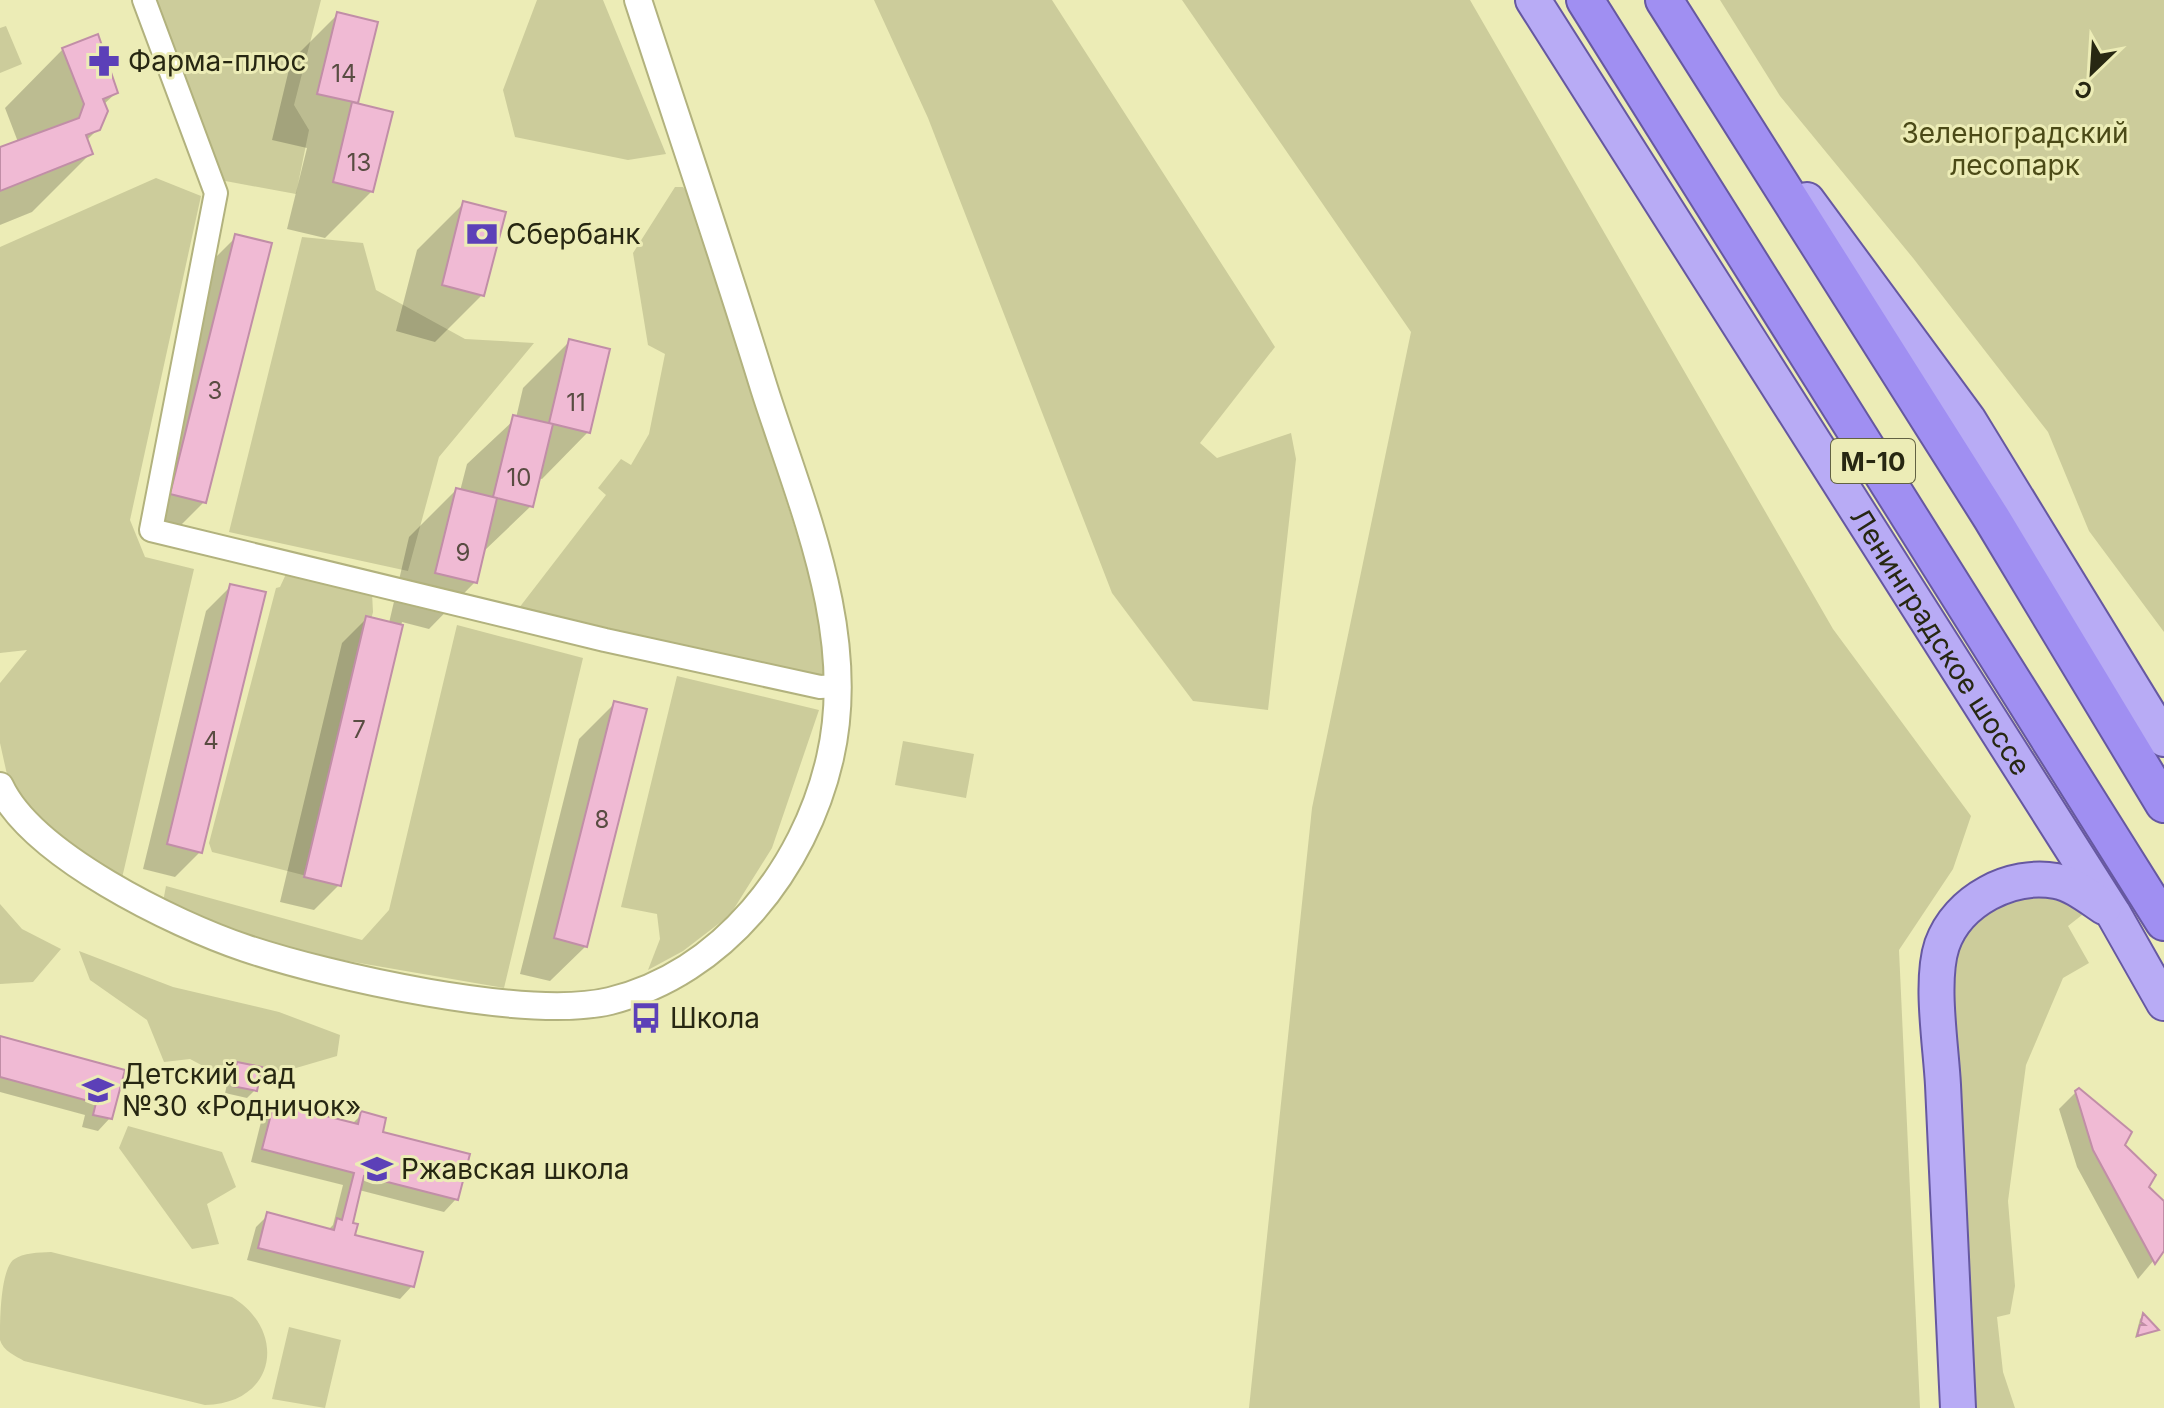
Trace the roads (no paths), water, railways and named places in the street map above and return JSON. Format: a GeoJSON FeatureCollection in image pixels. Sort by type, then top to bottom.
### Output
{"type":"FeatureCollection","features":[{"type":"Feature","properties":{"kind":"highway","name":"Ленинградское шоссе"},"geometry":{"type":"LineString","coordinates":[[1585,0],[2164,922]]}},
{"type":"Feature","properties":{"kind":"highway","name":"М-10"},"geometry":{"type":"LineString","coordinates":[[1664,0],[1991,517],[2164,804]]}},
{"type":"Feature","properties":{"kind":"main road","name":"Ленинградское шоссе"},"geometry":{"type":"LineString","coordinates":[[1533,0],[2113,913],[2164,1003]]}},
{"type":"Feature","properties":{"kind":"main road","name":"М-10"},"geometry":{"type":"LineString","coordinates":[[1708,69],[1889,308],[1968,419],[2164,739]]}},
{"type":"Feature","properties":{"kind":"main road"},"geometry":{"type":"LineString","coordinates":[[1958,1408],[1940,1052],[1941,947],[1950,928],[1963,912],[1979,898],[2007,884],[2057,881],[2083,892],[2113,913]]}},
{"type":"Feature","properties":{"kind":"street"},"geometry":{"type":"LineString","coordinates":[[144,0],[216,193],[151,530],[605,640],[820,687],[837,686]]}},
{"type":"Feature","properties":{"kind":"street"},"geometry":{"type":"LineString","coordinates":[[0,786],[14,812],[55,849],[138,899],[211,935],[293,962],[473,998],[578,1005],[638,992],[697,963],[741,925],[760,902],[779,877],[822,787],[835,730],[837,686],[833,622],[815,549],[638,0]]}},
{"type":"Feature","properties":{"kind":"place","name":"Фарма-плюс"},"geometry":{"type":"Point","coordinates":[104,61]}},
{"type":"Feature","properties":{"kind":"place","name":"Сбербанк"},"geometry":{"type":"Point","coordinates":[482,234]}},
{"type":"Feature","properties":{"kind":"place","name":"Школа"},"geometry":{"type":"Point","coordinates":[646,1018]}},
{"type":"Feature","properties":{"kind":"place","name":"Детский сад №30 «Родничок»"},"geometry":{"type":"Point","coordinates":[98,1090]}},
{"type":"Feature","properties":{"kind":"place","name":"Ржавская школа"},"geometry":{"type":"Point","coordinates":[377,1169]}},
{"type":"Feature","properties":{"kind":"park label","name":"Зеленоградский лесопарк"},"geometry":{"type":"Point","coordinates":[2015,149]}}]}
